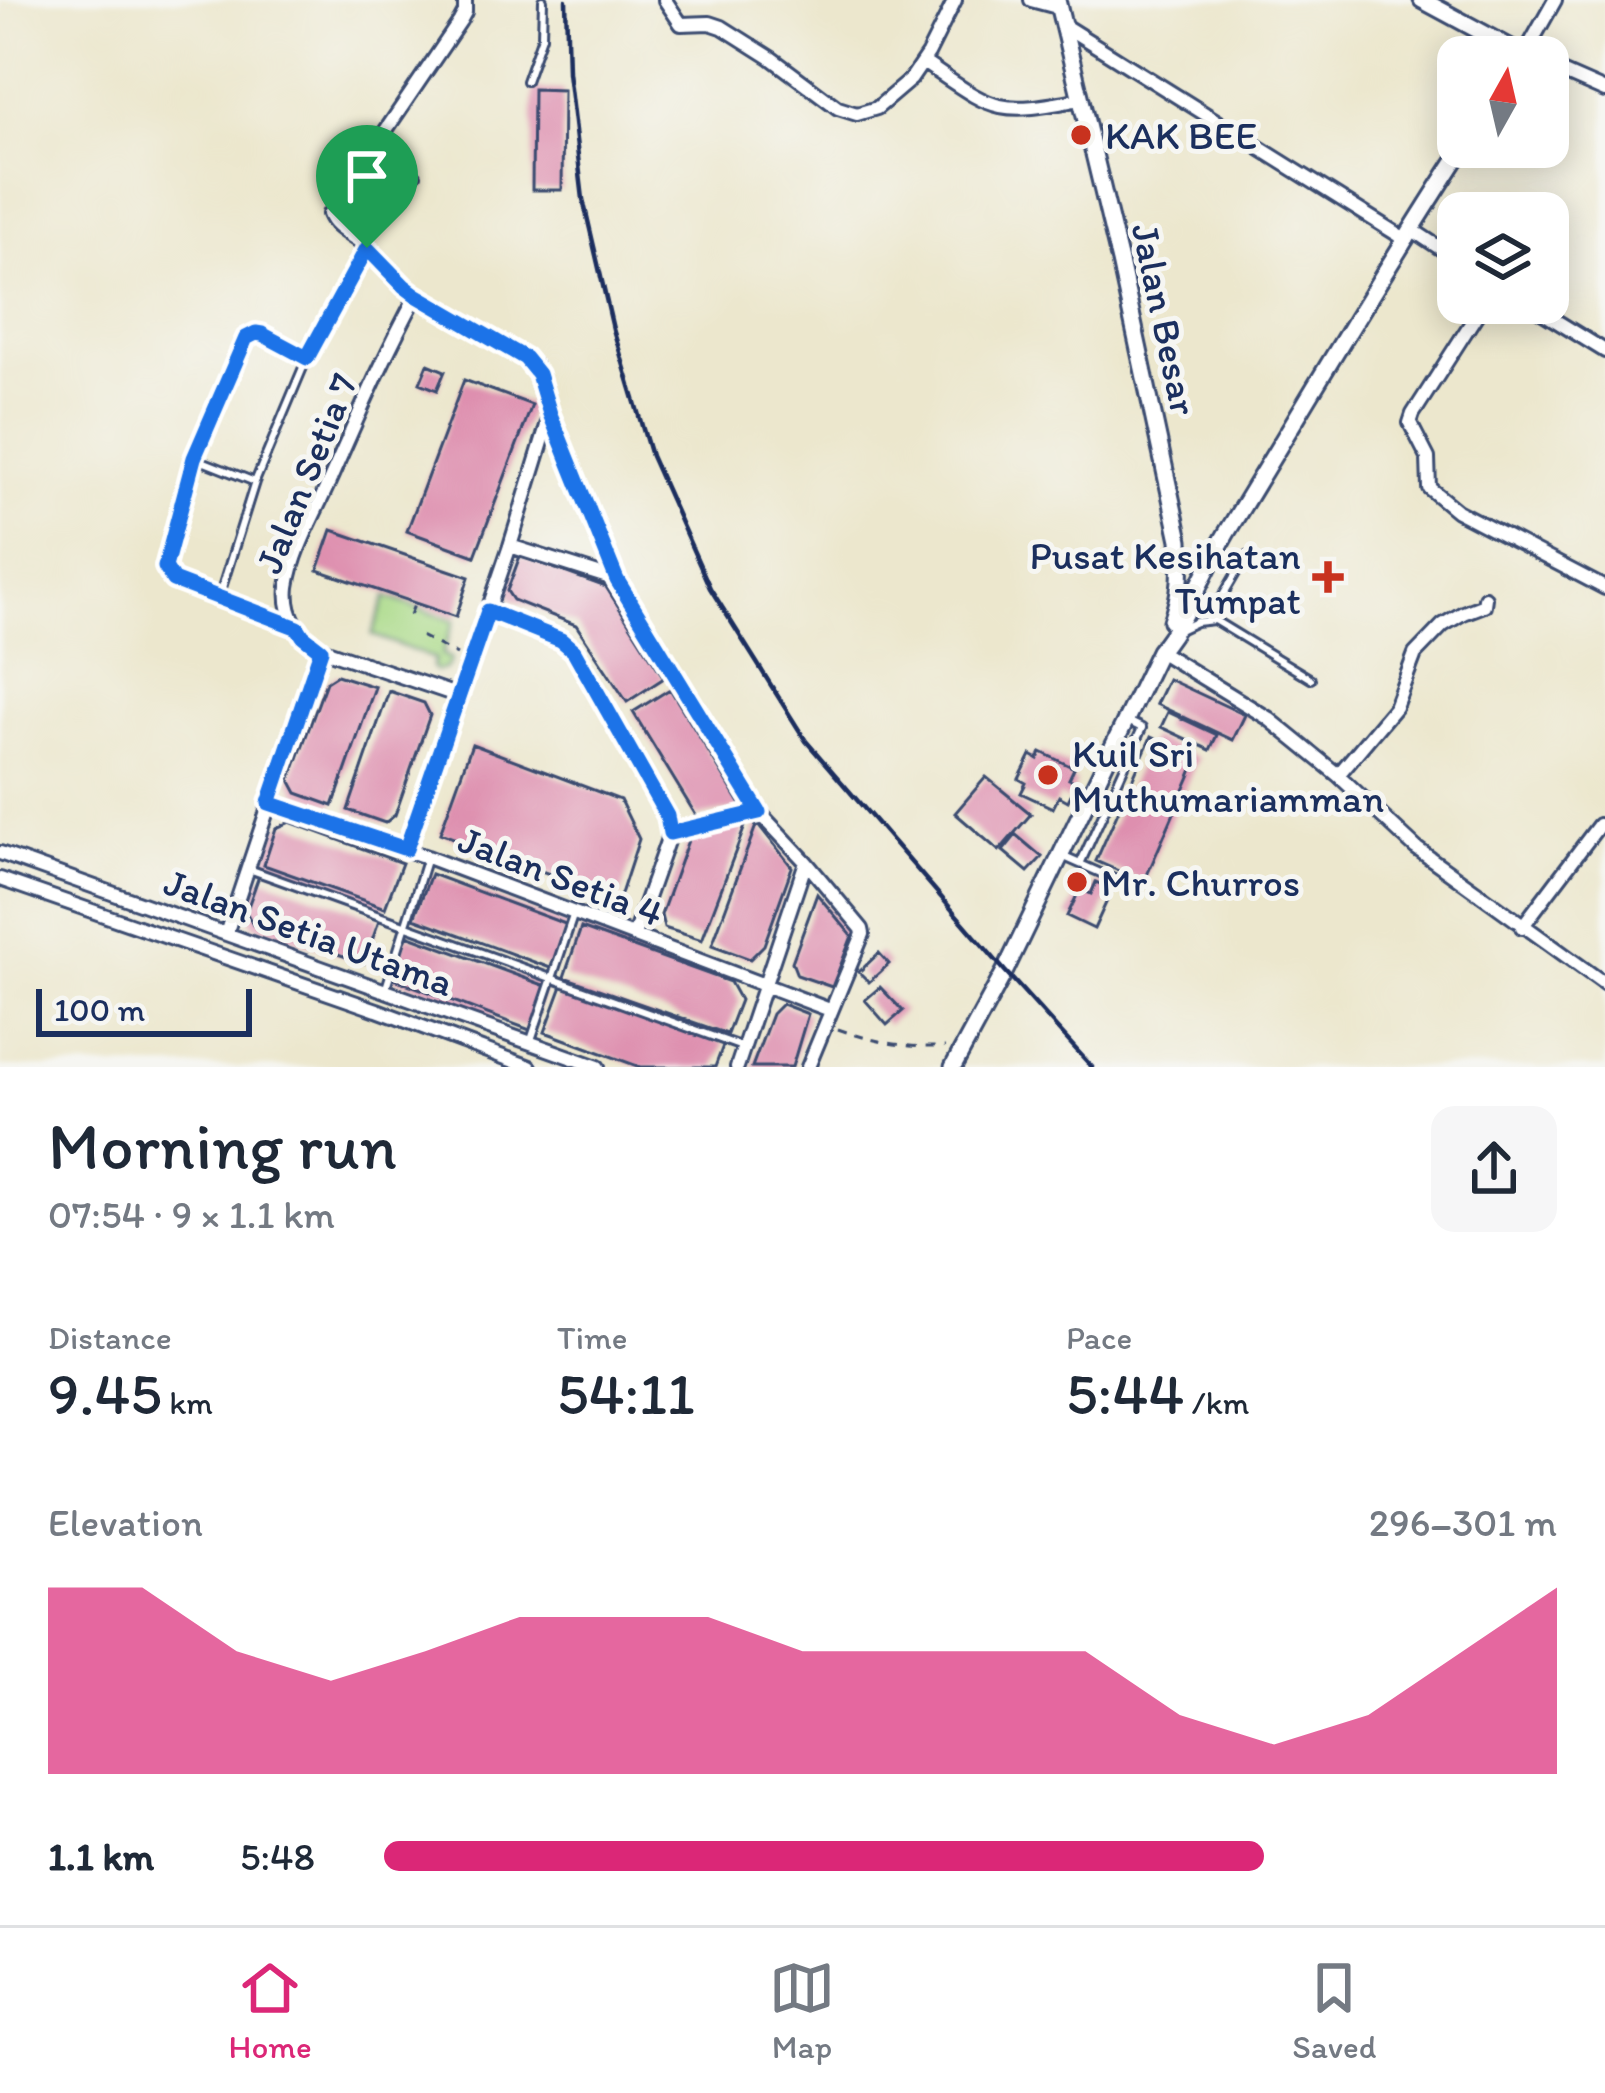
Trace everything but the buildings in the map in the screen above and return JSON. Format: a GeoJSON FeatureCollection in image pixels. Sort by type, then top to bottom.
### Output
{"type":"FeatureCollection","features":[{"type":"Feature","properties":{"kind":"street"},"geometry":{"type":"LineString","coordinates":[[465,0],[460,21],[329,214],[332,222],[365,246],[404,286],[525,358],[538,374],[617,580],[759,812],[863,931],[808,1067]]}},
{"type":"Feature","properties":{"kind":"street"},"geometry":{"type":"LineString","coordinates":[[665,0],[681,24],[710,22],[722,27],[851,114],[884,104],[911,79],[956,0]]}},
{"type":"Feature","properties":{"kind":"street"},"geometry":{"type":"LineString","coordinates":[[1030,0],[1057,3]]}},
{"type":"Feature","properties":{"kind":"street"},"geometry":{"type":"LineString","coordinates":[[1422,0],[1488,36]]}},
{"type":"Feature","properties":{"kind":"street"},"geometry":{"type":"LineString","coordinates":[[1536,36],[1555,0]]}},
{"type":"Feature","properties":{"kind":"street","name":"Jalan Besar"},"geometry":{"type":"LineString","coordinates":[[1057,3],[1180,540],[1178,602],[1159,651]]}},
{"type":"Feature","properties":{"kind":"street"},"geometry":{"type":"LineString","coordinates":[[1063,25],[1437,249]]}},
{"type":"Feature","properties":{"kind":"street"},"geometry":{"type":"LineString","coordinates":[[923,62],[996,107],[1030,110],[1080,99]]}},
{"type":"Feature","properties":{"kind":"street"},"geometry":{"type":"LineString","coordinates":[[1569,75],[1605,91]]}},
{"type":"Feature","properties":{"kind":"street"},"geometry":{"type":"LineString","coordinates":[[953,1067],[1005,971],[1159,651],[1176,632],[1214,552],[1450,168]]}},
{"type":"Feature","properties":{"kind":"street","name":"Jalan Setia 7"},"geometry":{"type":"LineString","coordinates":[[416,295],[295,564],[288,601],[303,636],[321,650],[458,696]]}},
{"type":"Feature","properties":{"kind":"street"},"geometry":{"type":"LineString","coordinates":[[1471,324],[1410,423],[1428,458],[1429,488],[1457,512],[1605,588]]}},
{"type":"Feature","properties":{"kind":"street"},"geometry":{"type":"LineString","coordinates":[[1561,324],[1605,351]]}},
{"type":"Feature","properties":{"kind":"street"},"geometry":{"type":"LineString","coordinates":[[256,333],[246,338],[194,458],[165,567],[173,580],[298,628]]}},
{"type":"Feature","properties":{"kind":"street"},"geometry":{"type":"LineString","coordinates":[[406,849],[550,414]]}},
{"type":"Feature","properties":{"kind":"street"},"geometry":{"type":"LineString","coordinates":[[1180,540],[1199,557],[1214,552]]}},
{"type":"Feature","properties":{"kind":"street"},"geometry":{"type":"LineString","coordinates":[[510,546],[617,580]]}},
{"type":"Feature","properties":{"kind":"street"},"geometry":{"type":"LineString","coordinates":[[1338,775],[1395,707],[1415,654],[1443,625],[1484,605],[1485,598]]}},
{"type":"Feature","properties":{"kind":"street"},"geometry":{"type":"LineString","coordinates":[[488,611],[561,640],[574,651],[667,816],[670,833],[634,935]]}},
{"type":"Feature","properties":{"kind":"street"},"geometry":{"type":"LineString","coordinates":[[226,934],[321,650]]}},
{"type":"Feature","properties":{"kind":"street"},"geometry":{"type":"LineString","coordinates":[[1159,651],[1268,718],[1416,848],[1605,984]]}},
{"type":"Feature","properties":{"kind":"street","name":"Jalan Setia 4"},"geometry":{"type":"LineString","coordinates":[[269,803],[406,849],[830,1010]]}},
{"type":"Feature","properties":{"kind":"street"},"geometry":{"type":"LineString","coordinates":[[1522,927],[1599,825]]}},
{"type":"Feature","properties":{"kind":"street","name":"Jalan Setia Utama"},"geometry":{"type":"LineString","coordinates":[[0,853],[598,1067]]}},
{"type":"Feature","properties":{"kind":"street"},"geometry":{"type":"LineString","coordinates":[[737,1067],[806,862]]}},
{"type":"Feature","properties":{"kind":"street"},"geometry":{"type":"LineString","coordinates":[[0,879],[530,1067]]}},
{"type":"Feature","properties":{"kind":"lane"},"geometry":{"type":"LineString","coordinates":[[526,81],[542,36],[543,0]]}},
{"type":"Feature","properties":{"kind":"lane"},"geometry":{"type":"LineString","coordinates":[[394,160],[417,175]]}},
{"type":"Feature","properties":{"kind":"lane"},"geometry":{"type":"LineString","coordinates":[[219,598],[255,482],[307,358],[404,166]]}},
{"type":"Feature","properties":{"kind":"lane"},"geometry":{"type":"LineString","coordinates":[[256,333],[307,358]]}},
{"type":"Feature","properties":{"kind":"lane"},"geometry":{"type":"LineString","coordinates":[[194,458],[255,482]]}},
{"type":"Feature","properties":{"kind":"lane"},"geometry":{"type":"LineString","coordinates":[[1214,620],[1246,556]]}},
{"type":"Feature","properties":{"kind":"lane"},"geometry":{"type":"LineString","coordinates":[[1176,632],[1214,620],[1311,679]]}},
{"type":"Feature","properties":{"kind":"lane"},"geometry":{"type":"LineString","coordinates":[[1080,864],[1142,728],[1125,720]]}},
{"type":"Feature","properties":{"kind":"lane"},"geometry":{"type":"LineString","coordinates":[[670,833],[759,812]]}},
{"type":"Feature","properties":{"kind":"lane"},"geometry":{"type":"LineString","coordinates":[[1062,855],[1135,888]]}},
{"type":"Feature","properties":{"kind":"lane"},"geometry":{"type":"LineString","coordinates":[[385,991],[427,857]]}},
{"type":"Feature","properties":{"kind":"lane"},"geometry":{"type":"LineString","coordinates":[[248,869],[743,1047]]}},
{"type":"Feature","properties":{"kind":"lane"},"geometry":{"type":"LineString","coordinates":[[530,1042],[574,913]]}},
{"type":"Feature","properties":{"kind":"path"},"geometry":{"type":"LineString","coordinates":[[410,615],[414,605]]}},
{"type":"Feature","properties":{"kind":"path"},"geometry":{"type":"LineString","coordinates":[[422,636],[470,662]]}},
{"type":"Feature","properties":{"kind":"path"},"geometry":{"type":"LineString","coordinates":[[824,1024],[874,1042],[913,1048],[966,1042]]}},
{"type":"Feature","properties":{"kind":"green space"},"geometry":{"type":"Polygon","coordinates":[[[386,597],[454,621],[442,654],[451,659],[447,668],[437,671],[432,667],[435,659],[372,635],[386,597]]]}},
{"type":"Feature","properties":{"kind":"railway"},"geometry":{"type":"LineString","coordinates":[[566,0],[568,72],[583,199],[613,329],[651,456],[710,588],[806,741],[1092,1067]]}},
{"type":"Feature","properties":{"kind":"place","name":"KAK BEE"},"geometry":{"type":"Point","coordinates":[1081,135]}},
{"type":"Feature","properties":{"kind":"place","name":"Pusat Kesihatan Tumpat"},"geometry":{"type":"Point","coordinates":[1328,577]}},
{"type":"Feature","properties":{"kind":"place","name":"Kuil Sri Muthumariamman"},"geometry":{"type":"Point","coordinates":[1048,775]}},
{"type":"Feature","properties":{"kind":"place","name":"Mr. Churros"},"geometry":{"type":"Point","coordinates":[1077,882]}},
{"type":"Feature","properties":{"kind":"route"},"geometry":{"type":"LineString","coordinates":[[367,248],[416,295],[534,366],[617,580],[759,812],[670,833],[667,816],[574,651],[561,640],[488,611],[406,849],[269,803],[321,650],[298,628],[173,580],[165,567],[194,458],[246,338],[262,334],[307,358],[367,248]]}}]}
